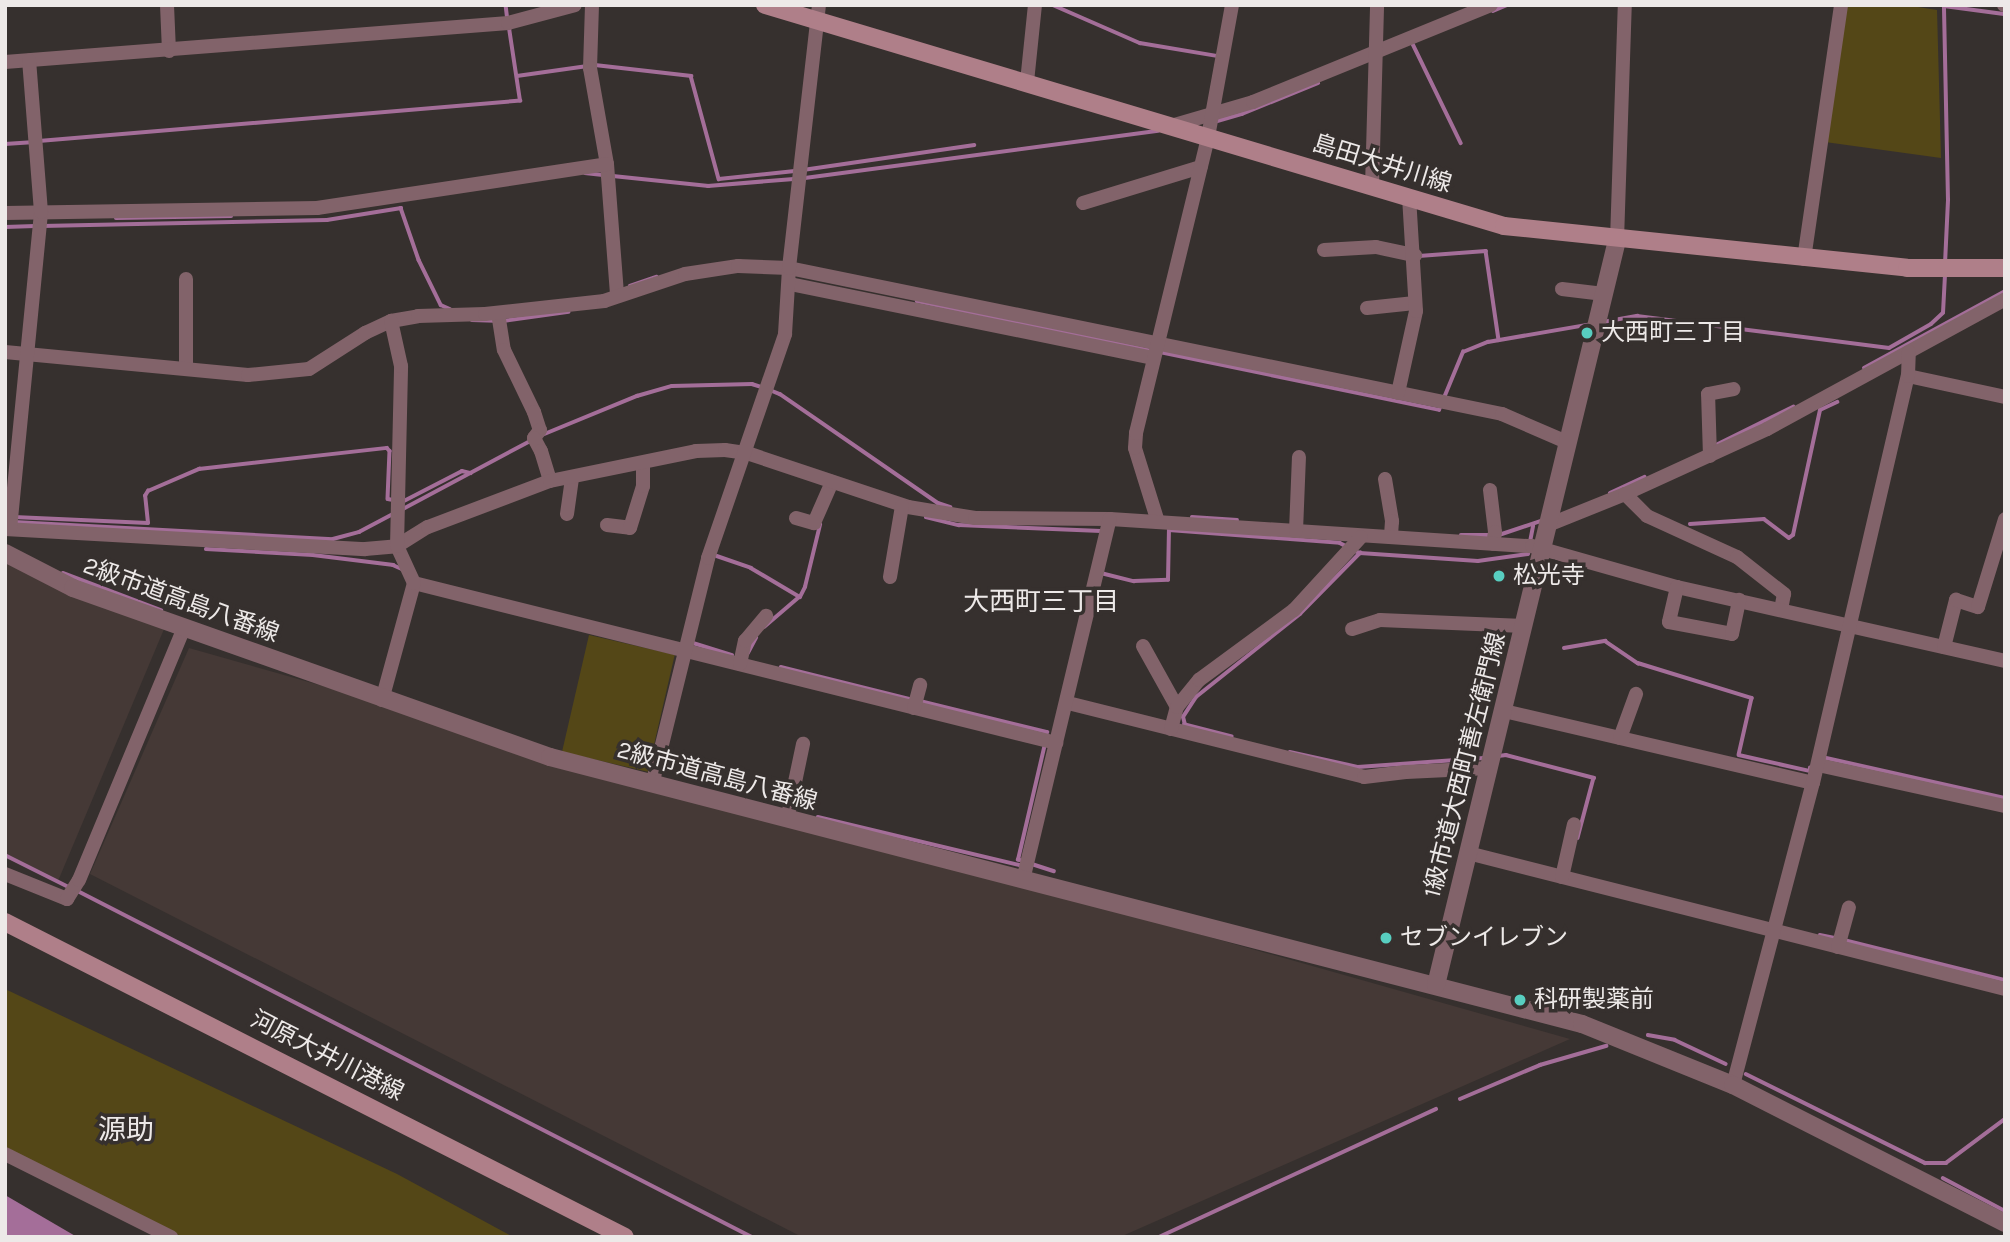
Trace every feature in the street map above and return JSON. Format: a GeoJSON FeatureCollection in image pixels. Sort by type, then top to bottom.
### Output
{"type":"FeatureCollection","features":[{"type":"Feature","properties":{"kind":"main road","name":"島田大井川線"},"geometry":{"type":"LineString","coordinates":[[765,5],[817,13],[1027,82],[1504,226],[1617,240],[1907,268],[2005,268]]}},
{"type":"Feature","properties":{"kind":"main road","name":"河原大井川港線"},"geometry":{"type":"LineString","coordinates":[[5,922],[625,1237]]}},
{"type":"Feature","properties":{"kind":"street"},"geometry":{"type":"LineString","coordinates":[[167,5],[169,51]]}},
{"type":"Feature","properties":{"kind":"street"},"geometry":{"type":"LineString","coordinates":[[5,62],[508,23],[575,5]]}},
{"type":"Feature","properties":{"kind":"street"},"geometry":{"type":"LineString","coordinates":[[592,5],[590,68],[607,164],[617,295]]}},
{"type":"Feature","properties":{"kind":"street"},"geometry":{"type":"LineString","coordinates":[[1027,82],[1035,5]]}},
{"type":"Feature","properties":{"kind":"street"},"geometry":{"type":"LineString","coordinates":[[1158,522],[1135,448],[1153,358],[1208,137],[1232,5]]}},
{"type":"Feature","properties":{"kind":"street"},"geometry":{"type":"LineString","coordinates":[[1372,187],[1377,5]]}},
{"type":"Feature","properties":{"kind":"street"},"geometry":{"type":"LineString","coordinates":[[1171,126],[1212,115],[1491,5]]}},
{"type":"Feature","properties":{"kind":"street"},"geometry":{"type":"LineString","coordinates":[[1617,240],[1625,5]]}},
{"type":"Feature","properties":{"kind":"street"},"geometry":{"type":"LineString","coordinates":[[1804,259],[1841,5]]}},
{"type":"Feature","properties":{"kind":"street"},"geometry":{"type":"LineString","coordinates":[[652,785],[708,558],[747,453],[785,334],[789,268],[817,13]]}},
{"type":"Feature","properties":{"kind":"street"},"geometry":{"type":"LineString","coordinates":[[29,60],[41,212],[8,529],[365,549],[397,546],[428,527],[550,481],[696,452],[747,453],[902,506],[975,518],[1110,519],[1532,546],[1677,587],[2005,661]]}},
{"type":"Feature","properties":{"kind":"street"},"geometry":{"type":"LineString","coordinates":[[5,213],[317,208],[607,164]]}},
{"type":"Feature","properties":{"kind":"street"},"geometry":{"type":"LineString","coordinates":[[1083,203],[1201,167]]}},
{"type":"Feature","properties":{"kind":"street"},"geometry":{"type":"LineString","coordinates":[[1398,393],[1416,311],[1415,255],[1409,198]]}},
{"type":"Feature","properties":{"kind":"street","name":"1級市道大西町善左衛門線"},"geometry":{"type":"LineString","coordinates":[[1436,985],[1617,240]]}},
{"type":"Feature","properties":{"kind":"street"},"geometry":{"type":"LineString","coordinates":[[1324,250],[1377,247],[1415,255]]}},
{"type":"Feature","properties":{"kind":"street"},"geometry":{"type":"LineString","coordinates":[[5,352],[248,375],[309,369],[365,333],[391,321],[418,316],[498,313],[604,301],[685,274],[738,267],[789,268],[1502,414],[1569,443]]}},
{"type":"Feature","properties":{"kind":"street"},"geometry":{"type":"LineString","coordinates":[[186,279],[186,368]]}},
{"type":"Feature","properties":{"kind":"street"},"geometry":{"type":"LineString","coordinates":[[790,284],[1153,358]]}},
{"type":"Feature","properties":{"kind":"street"},"geometry":{"type":"LineString","coordinates":[[1562,289],[1604,294]]}},
{"type":"Feature","properties":{"kind":"street"},"geometry":{"type":"LineString","coordinates":[[1548,525],[1625,494],[1768,429],[2005,299]]}},
{"type":"Feature","properties":{"kind":"street"},"geometry":{"type":"LineString","coordinates":[[1367,308],[1415,303]]}},
{"type":"Feature","properties":{"kind":"street"},"geometry":{"type":"LineString","coordinates":[[498,313],[504,350],[540,430],[534,438],[550,481]]}},
{"type":"Feature","properties":{"kind":"street"},"geometry":{"type":"LineString","coordinates":[[382,700],[414,583],[397,546],[401,366],[391,321]]}},
{"type":"Feature","properties":{"kind":"street"},"geometry":{"type":"LineString","coordinates":[[1733,1085],[1818,765],[1908,376],[1909,352]]}},
{"type":"Feature","properties":{"kind":"street"},"geometry":{"type":"LineString","coordinates":[[1908,376],[2005,397]]}},
{"type":"Feature","properties":{"kind":"street"},"geometry":{"type":"LineString","coordinates":[[1710,456],[1708,394],[1734,389]]}},
{"type":"Feature","properties":{"kind":"street"},"geometry":{"type":"LineString","coordinates":[[1296,531],[1299,457]]}},
{"type":"Feature","properties":{"kind":"street"},"geometry":{"type":"LineString","coordinates":[[607,525],[630,528],[643,486],[643,463]]}},
{"type":"Feature","properties":{"kind":"street"},"geometry":{"type":"LineString","coordinates":[[567,514],[572,477]]}},
{"type":"Feature","properties":{"kind":"street"},"geometry":{"type":"LineString","coordinates":[[1385,479],[1392,521],[1391,537]]}},
{"type":"Feature","properties":{"kind":"street"},"geometry":{"type":"LineString","coordinates":[[796,518],[814,523],[832,482]]}},
{"type":"Feature","properties":{"kind":"street"},"geometry":{"type":"LineString","coordinates":[[1490,490],[1493,544]]}},
{"type":"Feature","properties":{"kind":"street"},"geometry":{"type":"LineString","coordinates":[[1625,494],[1647,516],[1737,557],[1784,594],[1781,610]]}},
{"type":"Feature","properties":{"kind":"street"},"geometry":{"type":"LineString","coordinates":[[890,577],[902,506]]}},
{"type":"Feature","properties":{"kind":"street"},"geometry":{"type":"LineString","coordinates":[[1023,880],[1068,703],[1110,519]]}},
{"type":"Feature","properties":{"kind":"street"},"geometry":{"type":"LineString","coordinates":[[1944,648],[1956,600],[1978,607],[2005,519]]}},
{"type":"Feature","properties":{"kind":"street"},"geometry":{"type":"LineString","coordinates":[[1171,729],[1177,707],[1199,680],[1294,610],[1361,537]]}},
{"type":"Feature","properties":{"kind":"street","name":"2級市道高島八番線"},"geometry":{"type":"LineString","coordinates":[[5,553],[73,588],[550,758],[1436,985]]}},
{"type":"Feature","properties":{"kind":"street"},"geometry":{"type":"LineString","coordinates":[[414,583],[1056,743]]}},
{"type":"Feature","properties":{"kind":"street"},"geometry":{"type":"LineString","coordinates":[[1677,587],[1669,622],[1732,635],[1739,600]]}},
{"type":"Feature","properties":{"kind":"street"},"geometry":{"type":"LineString","coordinates":[[740,664],[745,641],[766,616]]}},
{"type":"Feature","properties":{"kind":"street"},"geometry":{"type":"LineString","coordinates":[[1352,629],[1380,620],[1524,626]]}},
{"type":"Feature","properties":{"kind":"street"},"geometry":{"type":"LineString","coordinates":[[5,874],[67,898],[79,880],[184,628]]}},
{"type":"Feature","properties":{"kind":"street"},"geometry":{"type":"LineString","coordinates":[[1143,646],[1177,707]]}},
{"type":"Feature","properties":{"kind":"street"},"geometry":{"type":"LineString","coordinates":[[914,708],[920,685]]}},
{"type":"Feature","properties":{"kind":"street"},"geometry":{"type":"LineString","coordinates":[[1620,738],[1636,694]]}},
{"type":"Feature","properties":{"kind":"street"},"geometry":{"type":"LineString","coordinates":[[1068,703],[1364,777],[1490,768]]}},
{"type":"Feature","properties":{"kind":"street"},"geometry":{"type":"LineString","coordinates":[[1504,711],[1813,783]]}},
{"type":"Feature","properties":{"kind":"street"},"geometry":{"type":"LineString","coordinates":[[788,820],[803,744]]}},
{"type":"Feature","properties":{"kind":"street"},"geometry":{"type":"LineString","coordinates":[[1818,765],[2005,806]]}},
{"type":"Feature","properties":{"kind":"street"},"geometry":{"type":"LineString","coordinates":[[1562,877],[1574,824]]}},
{"type":"Feature","properties":{"kind":"street"},"geometry":{"type":"LineString","coordinates":[[1468,853],[2005,989]]}},
{"type":"Feature","properties":{"kind":"street"},"geometry":{"type":"LineString","coordinates":[[1838,947],[1849,907]]}},
{"type":"Feature","properties":{"kind":"street"},"geometry":{"type":"LineString","coordinates":[[1436,985],[1593,1027],[1733,1085],[2005,1223]]}},
{"type":"Feature","properties":{"kind":"street"},"geometry":{"type":"LineString","coordinates":[[5,1154],[171,1237]]}},
{"type":"Feature","properties":{"kind":"shaded area"},"geometry":{"type":"Polygon","coordinates":[[[1845,5],[1905,5],[1937,10],[1941,158],[1825,142],[1845,5]]]}},
{"type":"Feature","properties":{"kind":"shaded area"},"geometry":{"type":"Polygon","coordinates":[[[5,547],[167,622],[58,881],[5,855],[5,547]]]}},
{"type":"Feature","properties":{"kind":"shaded area"},"geometry":{"type":"Polygon","coordinates":[[[589,635],[675,655],[648,772],[562,752],[589,635]]]}},
{"type":"Feature","properties":{"kind":"shaded area"},"geometry":{"type":"Polygon","coordinates":[[[189,648],[1570,1039],[1120,1237],[802,1237],[90,874],[189,648]]]}},
{"type":"Feature","properties":{"kind":"shaded area"},"geometry":{"type":"Polygon","coordinates":[[[5,989],[397,1174],[513,1237],[183,1237],[5,1150],[5,989]]]}},
{"type":"Feature","properties":{"kind":"shaded area"},"geometry":{"type":"Polygon","coordinates":[[[5,1195],[77,1237],[5,1237],[5,1195]]]}},
{"type":"Feature","properties":{"kind":"waterway"},"geometry":{"type":"LineString","coordinates":[[506,5],[508,21]]}},
{"type":"Feature","properties":{"kind":"waterway"},"geometry":{"type":"LineString","coordinates":[[1053,5],[1140,43],[1218,56]]}},
{"type":"Feature","properties":{"kind":"waterway"},"geometry":{"type":"LineString","coordinates":[[1493,11],[1507,5]]}},
{"type":"Feature","properties":{"kind":"waterway"},"geometry":{"type":"LineString","coordinates":[[1945,264],[1948,200],[1944,6],[2005,14]]}},
{"type":"Feature","properties":{"kind":"waterway"},"geometry":{"type":"LineString","coordinates":[[39,141],[520,101],[509,28]]}},
{"type":"Feature","properties":{"kind":"waterway"},"geometry":{"type":"LineString","coordinates":[[1413,44],[1461,143]]}},
{"type":"Feature","properties":{"kind":"waterway"},"geometry":{"type":"LineString","coordinates":[[595,65],[691,76],[719,179],[795,171]]}},
{"type":"Feature","properties":{"kind":"waterway"},"geometry":{"type":"LineString","coordinates":[[517,76],[587,66]]}},
{"type":"Feature","properties":{"kind":"waterway"},"geometry":{"type":"LineString","coordinates":[[1214,122],[1242,114],[1318,83]]}},
{"type":"Feature","properties":{"kind":"waterway"},"geometry":{"type":"LineString","coordinates":[[805,178],[1158,131]]}},
{"type":"Feature","properties":{"kind":"waterway"},"geometry":{"type":"LineString","coordinates":[[5,144],[31,142]]}},
{"type":"Feature","properties":{"kind":"waterway"},"geometry":{"type":"LineString","coordinates":[[803,170],[974,145]]}},
{"type":"Feature","properties":{"kind":"waterway"},"geometry":{"type":"LineString","coordinates":[[585,173],[605,175]]}},
{"type":"Feature","properties":{"kind":"waterway"},"geometry":{"type":"LineString","coordinates":[[613,176],[708,186],[794,179]]}},
{"type":"Feature","properties":{"kind":"waterway"},"geometry":{"type":"LineString","coordinates":[[42,226],[327,220],[401,208],[419,260],[441,305],[450,309]]}},
{"type":"Feature","properties":{"kind":"waterway"},"geometry":{"type":"LineString","coordinates":[[116,218],[231,216]]}},
{"type":"Feature","properties":{"kind":"waterway"},"geometry":{"type":"LineString","coordinates":[[5,227],[35,226]]}},
{"type":"Feature","properties":{"kind":"waterway"},"geometry":{"type":"LineString","coordinates":[[1419,256],[1486,251],[1499,340]]}},
{"type":"Feature","properties":{"kind":"waterway"},"geometry":{"type":"LineString","coordinates":[[1603,322],[1637,316],[1889,348],[1931,324],[1943,313],[1945,275]]}},
{"type":"Feature","properties":{"kind":"waterway"},"geometry":{"type":"LineString","coordinates":[[630,286],[656,277]]}},
{"type":"Feature","properties":{"kind":"waterway"},"geometry":{"type":"LineString","coordinates":[[1864,368],[2005,291]]}},
{"type":"Feature","properties":{"kind":"waterway"},"geometry":{"type":"LineString","coordinates":[[917,301],[1153,351]]}},
{"type":"Feature","properties":{"kind":"waterway"},"geometry":{"type":"LineString","coordinates":[[503,321],[568,312]]}},
{"type":"Feature","properties":{"kind":"waterway"},"geometry":{"type":"LineString","coordinates":[[472,320],[495,321]]}},
{"type":"Feature","properties":{"kind":"waterway"},"geometry":{"type":"LineString","coordinates":[[1444,398],[1463,352],[1488,342],[1592,324]]}},
{"type":"Feature","properties":{"kind":"waterway"},"geometry":{"type":"LineString","coordinates":[[1160,352],[1439,410],[1441,405]]}},
{"type":"Feature","properties":{"kind":"waterway"},"geometry":{"type":"LineString","coordinates":[[542,435],[637,396],[672,386],[752,384],[762,387]]}},
{"type":"Feature","properties":{"kind":"waterway"},"geometry":{"type":"LineString","coordinates":[[770,390],[780,394],[938,503],[950,507]]}},
{"type":"Feature","properties":{"kind":"waterway"},"geometry":{"type":"LineString","coordinates":[[1690,524],[1764,519],[1789,538],[1793,535],[1820,410],[1837,402]]}},
{"type":"Feature","properties":{"kind":"waterway"},"geometry":{"type":"LineString","coordinates":[[1718,444],[1793,407]]}},
{"type":"Feature","properties":{"kind":"waterway"},"geometry":{"type":"LineString","coordinates":[[403,509],[532,440]]}},
{"type":"Feature","properties":{"kind":"waterway"},"geometry":{"type":"LineString","coordinates":[[14,517],[148,523],[145,496],[148,491],[199,469],[387,448],[390,451],[388,499],[393,500]]}},
{"type":"Feature","properties":{"kind":"waterway"},"geometry":{"type":"LineString","coordinates":[[404,501],[462,471],[471,473]]}},
{"type":"Feature","properties":{"kind":"waterway"},"geometry":{"type":"LineString","coordinates":[[1610,493],[1644,477]]}},
{"type":"Feature","properties":{"kind":"waterway"},"geometry":{"type":"LineString","coordinates":[[14,522],[333,539],[359,532],[393,514]]}},
{"type":"Feature","properties":{"kind":"waterway"},"geometry":{"type":"LineString","coordinates":[[926,517],[959,525],[1101,531]]}},
{"type":"Feature","properties":{"kind":"waterway"},"geometry":{"type":"LineString","coordinates":[[1192,517],[1237,520]]}},
{"type":"Feature","properties":{"kind":"waterway"},"geometry":{"type":"LineString","coordinates":[[1499,535],[1541,521]]}},
{"type":"Feature","properties":{"kind":"waterway"},"geometry":{"type":"LineString","coordinates":[[800,597],[805,587],[820,525]]}},
{"type":"Feature","properties":{"kind":"waterway"},"geometry":{"type":"LineString","coordinates":[[1530,542],[1533,526]]}},
{"type":"Feature","properties":{"kind":"waterway"},"geometry":{"type":"LineString","coordinates":[[1101,573],[1134,581],[1168,580],[1169,530],[1340,543],[1346,546]]}},
{"type":"Feature","properties":{"kind":"waterway"},"geometry":{"type":"LineString","coordinates":[[1461,535],[1492,535]]}},
{"type":"Feature","properties":{"kind":"waterway"},"geometry":{"type":"LineString","coordinates":[[206,549],[313,555],[393,565],[402,569]]}},
{"type":"Feature","properties":{"kind":"waterway"},"geometry":{"type":"LineString","coordinates":[[1353,550],[1360,553],[1478,561],[1528,554],[1529,550]]}},
{"type":"Feature","properties":{"kind":"waterway"},"geometry":{"type":"LineString","coordinates":[[1232,737],[1185,725],[1183,717],[1196,697],[1300,614],[1360,553]]}},
{"type":"Feature","properties":{"kind":"waterway"},"geometry":{"type":"LineString","coordinates":[[717,556],[751,568],[800,597],[765,627]]}},
{"type":"Feature","properties":{"kind":"waterway"},"geometry":{"type":"LineString","coordinates":[[63,573],[161,610]]}},
{"type":"Feature","properties":{"kind":"waterway"},"geometry":{"type":"LineString","coordinates":[[748,653],[756,638]]}},
{"type":"Feature","properties":{"kind":"waterway"},"geometry":{"type":"LineString","coordinates":[[1564,648],[1605,641],[1638,663],[1752,698],[1739,755],[1810,771],[1810,768]]}},
{"type":"Feature","properties":{"kind":"waterway"},"geometry":{"type":"LineString","coordinates":[[690,642],[732,655]]}},
{"type":"Feature","properties":{"kind":"waterway"},"geometry":{"type":"LineString","coordinates":[[781,667],[913,700]]}},
{"type":"Feature","properties":{"kind":"waterway"},"geometry":{"type":"LineString","coordinates":[[920,701],[1047,732],[1046,737]]}},
{"type":"Feature","properties":{"kind":"waterway"},"geometry":{"type":"LineString","coordinates":[[1025,862],[1018,860],[1045,744]]}},
{"type":"Feature","properties":{"kind":"waterway"},"geometry":{"type":"LineString","coordinates":[[1290,752],[1358,767],[1484,758]]}},
{"type":"Feature","properties":{"kind":"waterway"},"geometry":{"type":"LineString","coordinates":[[1498,756],[1506,755],[1594,778],[1578,838]]}},
{"type":"Feature","properties":{"kind":"waterway"},"geometry":{"type":"LineString","coordinates":[[1822,757],[2005,798]]}},
{"type":"Feature","properties":{"kind":"waterway"},"geometry":{"type":"LineString","coordinates":[[818,817],[1020,865]]}},
{"type":"Feature","properties":{"kind":"waterway"},"geometry":{"type":"LineString","coordinates":[[5,855],[69,887]]}},
{"type":"Feature","properties":{"kind":"waterway"},"geometry":{"type":"LineString","coordinates":[[1032,864],[1054,871]]}},
{"type":"Feature","properties":{"kind":"waterway"},"geometry":{"type":"LineString","coordinates":[[76,890],[752,1237]]}},
{"type":"Feature","properties":{"kind":"waterway"},"geometry":{"type":"LineString","coordinates":[[1820,935],[1836,938]]}},
{"type":"Feature","properties":{"kind":"waterway"},"geometry":{"type":"LineString","coordinates":[[1844,940],[2005,980]]}},
{"type":"Feature","properties":{"kind":"waterway"},"geometry":{"type":"LineString","coordinates":[[1648,1035],[1675,1040],[1726,1064]]}},
{"type":"Feature","properties":{"kind":"waterway"},"geometry":{"type":"LineString","coordinates":[[1460,1099],[1540,1065],[1606,1046]]}},
{"type":"Feature","properties":{"kind":"waterway"},"geometry":{"type":"LineString","coordinates":[[1746,1074],[1925,1163],[1946,1163],[2005,1119]]}},
{"type":"Feature","properties":{"kind":"waterway"},"geometry":{"type":"LineString","coordinates":[[1159,1237],[1436,1109]]}},
{"type":"Feature","properties":{"kind":"waterway"},"geometry":{"type":"LineString","coordinates":[[1943,1178],[2005,1211]]}},
{"type":"Feature","properties":{"kind":"place","name":"大西町三丁目"},"geometry":{"type":"Point","coordinates":[1587,333]}},
{"type":"Feature","properties":{"kind":"place","name":"松光寺"},"geometry":{"type":"Point","coordinates":[1499,576]}},
{"type":"Feature","properties":{"kind":"place","name":"セブンイレブン"},"geometry":{"type":"Point","coordinates":[1386,938]}},
{"type":"Feature","properties":{"kind":"place","name":"科研製薬前"},"geometry":{"type":"Point","coordinates":[1520,1000]}},
{"type":"Feature","properties":{"kind":"district","name":"大西町三丁目"},"geometry":{"type":"Point","coordinates":[1041,602]}},
{"type":"Feature","properties":{"kind":"district","name":"源助"},"geometry":{"type":"Point","coordinates":[126,1130]}}]}
